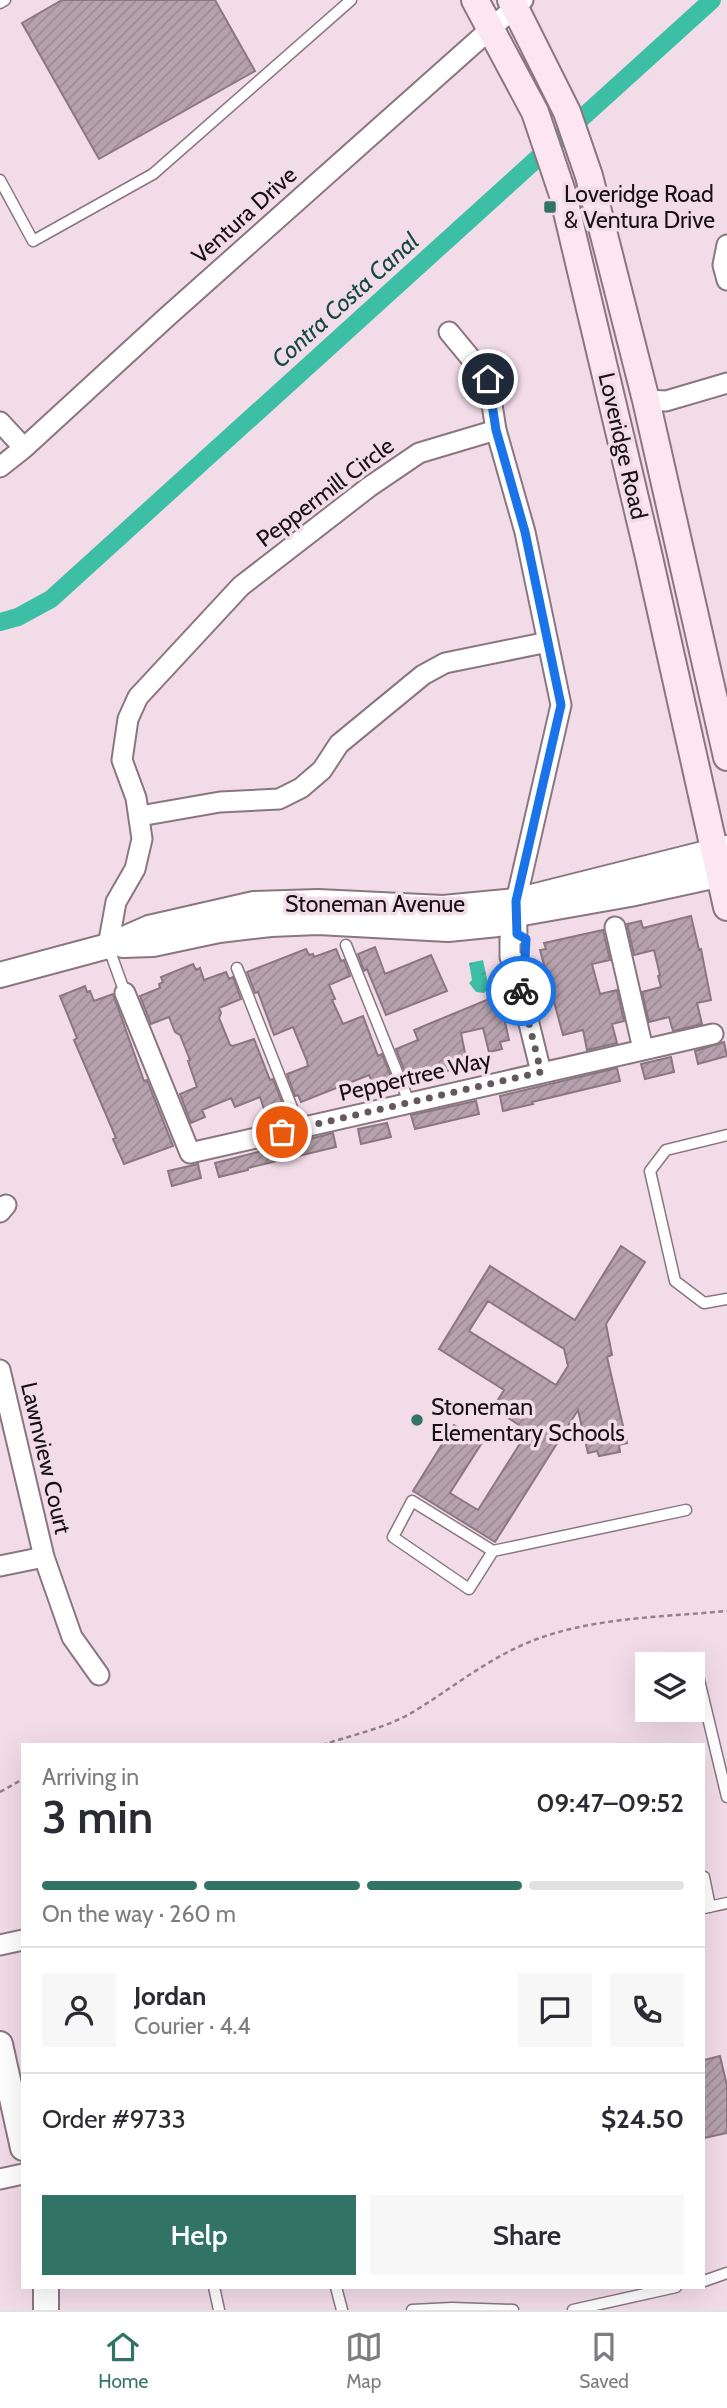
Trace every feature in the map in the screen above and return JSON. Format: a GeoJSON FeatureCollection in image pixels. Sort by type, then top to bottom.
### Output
{"type":"FeatureCollection","features":[{"type":"Feature","properties":{"kind":"main road","name":"Loveridge Road"},"geometry":{"type":"LineString","coordinates":[[475,0],[535,112],[563,195],[722,862],[727,907]]}},
{"type":"Feature","properties":{"kind":"main road","name":"Loveridge Road"},"geometry":{"type":"LineString","coordinates":[[516,2],[567,112],[589,176],[724,725],[727,757]]}},
{"type":"Feature","properties":{"kind":"street","name":"Ventura Drive"},"geometry":{"type":"LineString","coordinates":[[0,467],[491,28],[516,2]]}},
{"type":"Feature","properties":{"kind":"street"},"geometry":{"type":"LineString","coordinates":[[727,245],[723,265],[727,280]]}},
{"type":"Feature","properties":{"kind":"street"},"geometry":{"type":"LineString","coordinates":[[449,332],[488,379],[496,430],[525,532],[561,705],[510,939],[510,957],[517,963],[519,983],[541,1072]]}},
{"type":"Feature","properties":{"kind":"street"},"geometry":{"type":"LineString","coordinates":[[646,400],[666,401],[727,383]]}},
{"type":"Feature","properties":{"kind":"street"},"geometry":{"type":"LineString","coordinates":[[0,422],[24,448]]}},
{"type":"Feature","properties":{"kind":"street","name":"Peppermill Circle"},"geometry":{"type":"LineString","coordinates":[[108,946],[116,902],[135,869],[142,839],[140,816],[122,760],[128,719],[138,697],[241,586],[369,487],[419,453],[496,430]]}},
{"type":"Feature","properties":{"kind":"street"},"geometry":{"type":"LineString","coordinates":[[140,816],[220,802],[279,799],[312,779],[322,770],[339,744],[423,675],[445,663],[548,642]]}},
{"type":"Feature","properties":{"kind":"street","name":"Stoneman Avenue"},"geometry":{"type":"LineString","coordinates":[[1,969],[108,946],[149,928],[254,904],[318,902],[443,908],[517,916],[630,894],[722,862]]}},
{"type":"Feature","properties":{"kind":"street"},"geometry":{"type":"LineString","coordinates":[[615,927],[643,1049]]}},
{"type":"Feature","properties":{"kind":"street","name":"Peppertree Way"},"geometry":{"type":"LineString","coordinates":[[125,993],[190,1153],[713,1034]]}},
{"type":"Feature","properties":{"kind":"street","name":"Lawnview Court"},"geometry":{"type":"LineString","coordinates":[[0,1370],[44,1557],[72,1637],[99,1675]]}},
{"type":"Feature","properties":{"kind":"street"},"geometry":{"type":"LineString","coordinates":[[0,1566],[44,1557]]}},
{"type":"Feature","properties":{"kind":"street"},"geometry":{"type":"LineString","coordinates":[[0,1945],[21,1940]]}},
{"type":"Feature","properties":{"kind":"street"},"geometry":{"type":"LineString","coordinates":[[0,2044],[21,2139]]}},
{"type":"Feature","properties":{"kind":"street"},"geometry":{"type":"LineString","coordinates":[[0,2179],[21,2174]]}},
{"type":"Feature","properties":{"kind":"street"},"geometry":{"type":"LineString","coordinates":[[46,2310],[47,2289]]}},
{"type":"Feature","properties":{"kind":"lane"},"geometry":{"type":"LineString","coordinates":[[0,3],[5,0]]}},
{"type":"Feature","properties":{"kind":"lane"},"geometry":{"type":"LineString","coordinates":[[0,180],[33,241],[153,174],[352,0]]}},
{"type":"Feature","properties":{"kind":"lane"},"geometry":{"type":"LineString","coordinates":[[346,945],[409,1102]]}},
{"type":"Feature","properties":{"kind":"lane","name":"Peppertree Way"},"geometry":{"type":"LineString","coordinates":[[108,946],[125,993]]}},
{"type":"Feature","properties":{"kind":"lane"},"geometry":{"type":"LineString","coordinates":[[237,968],[300,1128]]}},
{"type":"Feature","properties":{"kind":"lane"},"geometry":{"type":"LineString","coordinates":[[727,1135],[666,1150],[650,1171],[675,1281],[704,1303],[727,1299]]}},
{"type":"Feature","properties":{"kind":"lane"},"geometry":{"type":"LineString","coordinates":[[492,1551],[468,1589],[393,1537],[412,1501],[492,1551],[686,1510]]}},
{"type":"Feature","properties":{"kind":"lane"},"geometry":{"type":"LineString","coordinates":[[705,1705],[727,1797]]}},
{"type":"Feature","properties":{"kind":"lane"},"geometry":{"type":"LineString","coordinates":[[705,1887],[707,1907],[727,1903]]}},
{"type":"Feature","properties":{"kind":"lane"},"geometry":{"type":"LineString","coordinates":[[705,2281],[727,2273]]}},
{"type":"Feature","properties":{"kind":"lane"},"geometry":{"type":"LineString","coordinates":[[214,2289],[219,2310]]}},
{"type":"Feature","properties":{"kind":"lane"},"geometry":{"type":"LineString","coordinates":[[337,2289],[342,2310]]}},
{"type":"Feature","properties":{"kind":"lane"},"geometry":{"type":"LineString","coordinates":[[573,2310],[667,2289]]}},
{"type":"Feature","properties":{"kind":"lane"},"geometry":{"type":"LineString","coordinates":[[412,2310],[513,2310]]}},
{"type":"Feature","properties":{"kind":"path"},"geometry":{"type":"LineString","coordinates":[[329,1743],[399,1719],[501,1655],[546,1636],[612,1622],[727,1611]]}},
{"type":"Feature","properties":{"kind":"path"},"geometry":{"type":"LineString","coordinates":[[0,1792],[21,1780]]}},
{"type":"Feature","properties":{"kind":"water"},"geometry":{"type":"Polygon","coordinates":[[[483,960],[489,988],[484,993],[476,992],[469,983],[472,980],[469,963],[483,960]]]}},
{"type":"Feature","properties":{"kind":"building"},"geometry":{"type":"Polygon","coordinates":[[[62,0],[215,0],[255,71],[99,159],[22,23],[62,0]]]}},
{"type":"Feature","properties":{"kind":"building"},"geometry":{"type":"Polygon","coordinates":[[[691,916],[711,1000],[697,1003],[702,1024],[673,1031],[669,1017],[649,1022],[642,992],[661,987],[660,975],[654,950],[634,955],[627,924],[641,921],[643,928],[691,916]]]}},
{"type":"Feature","properties":{"kind":"building"},"geometry":{"type":"Polygon","coordinates":[[[603,930],[610,960],[592,964],[600,994],[617,990],[624,1021],[612,1024],[617,1043],[587,1050],[583,1030],[563,1035],[540,950],[546,949],[544,943],[603,930]]]}},
{"type":"Feature","properties":{"kind":"building"},"geometry":{"type":"Polygon","coordinates":[[[375,947],[385,974],[431,955],[447,991],[386,1015],[358,954],[375,947]]]}},
{"type":"Feature","properties":{"kind":"building"},"geometry":{"type":"Polygon","coordinates":[[[306,949],[309,955],[313,954],[314,957],[336,949],[341,961],[344,960],[350,976],[329,985],[335,999],[332,1000],[343,1024],[363,1016],[378,1056],[382,1054],[391,1077],[373,1084],[369,1075],[301,1102],[298,1095],[295,1096],[287,1074],[308,1066],[307,1061],[293,1027],[274,1035],[258,992],[255,993],[247,972],[306,949]]]}},
{"type":"Feature","properties":{"kind":"building"},"geometry":{"type":"Polygon","coordinates":[[[193,964],[196,970],[200,968],[204,980],[226,972],[229,979],[233,977],[241,999],[219,1008],[219,1018],[230,1045],[254,1039],[282,1102],[264,1109],[260,1097],[235,1107],[231,1098],[202,1110],[205,1117],[191,1123],[180,1094],[197,1087],[180,1035],[175,1032],[169,1017],[151,1024],[140,996],[160,988],[159,984],[163,982],[161,977],[193,964]]]}},
{"type":"Feature","properties":{"kind":"building"},"geometry":{"type":"Polygon","coordinates":[[[85,986],[94,1001],[113,994],[144,1081],[147,1080],[173,1146],[124,1164],[113,1139],[116,1138],[74,1040],[77,1038],[60,996],[85,986]]]}},
{"type":"Feature","properties":{"kind":"building"},"geometry":{"type":"Polygon","coordinates":[[[499,995],[509,1040],[500,1042],[502,1049],[489,1052],[483,1028],[461,1033],[467,1063],[435,1076],[432,1068],[410,1076],[405,1072],[396,1049],[418,1040],[414,1030],[499,995]]]}},
{"type":"Feature","properties":{"kind":"building"},"geometry":{"type":"Polygon","coordinates":[[[724,1042],[727,1056],[698,1064],[695,1051],[724,1042]]]}},
{"type":"Feature","properties":{"kind":"building"},"geometry":{"type":"Polygon","coordinates":[[[671,1057],[674,1072],[645,1079],[641,1064],[671,1057]]]}},
{"type":"Feature","properties":{"kind":"building"},"geometry":{"type":"Polygon","coordinates":[[[617,1068],[620,1081],[503,1111],[500,1096],[617,1068]]]}},
{"type":"Feature","properties":{"kind":"building"},"geometry":{"type":"Polygon","coordinates":[[[476,1101],[479,1114],[415,1129],[411,1115],[476,1101]]]}},
{"type":"Feature","properties":{"kind":"building"},"geometry":{"type":"Polygon","coordinates":[[[387,1123],[391,1137],[361,1144],[358,1129],[387,1123]]]}},
{"type":"Feature","properties":{"kind":"building"},"geometry":{"type":"Polygon","coordinates":[[[333,1133],[336,1147],[219,1177],[215,1163],[333,1133]]]}},
{"type":"Feature","properties":{"kind":"building"},"geometry":{"type":"Polygon","coordinates":[[[198,1164],[201,1178],[172,1186],[168,1171],[198,1164]]]}},
{"type":"Feature","properties":{"kind":"building"},"geometry":{"type":"Polygon","coordinates":[[[621,1246],[645,1262],[606,1324],[612,1355],[607,1357],[627,1443],[619,1445],[620,1452],[599,1456],[597,1451],[588,1453],[578,1410],[495,1542],[413,1491],[454,1425],[483,1441],[450,1493],[478,1510],[528,1431],[493,1408],[504,1390],[439,1349],[490,1266],[575,1320],[621,1246]],[[488,1301],[469,1331],[556,1385],[568,1366],[564,1349],[488,1301]]]}},
{"type":"Feature","properties":{"kind":"building"},"geometry":{"type":"Polygon","coordinates":[[[720,2056],[727,2086],[727,2133],[705,2138],[705,2060],[720,2056]]]}},
{"type":"Feature","properties":{"kind":"waterway","name":"Contra Costa Canal"},"geometry":{"type":"LineString","coordinates":[[0,622],[18,617],[51,599],[712,0]]}},
{"type":"Feature","properties":{"kind":"way so far"},"geometry":{"type":"LineString","coordinates":[[282,1132],[541,1072],[521,991]]}},
{"type":"Feature","properties":{"kind":"place","name":"Loveridge Road & Ventura Drive"},"geometry":{"type":"Point","coordinates":[550,207]}},
{"type":"Feature","properties":{"kind":"place","name":"Stoneman Elementary Schools"},"geometry":{"type":"Point","coordinates":[417,1420]}},
{"type":"Feature","properties":{"kind":"route"},"geometry":{"type":"LineString","coordinates":[[488,379],[496,430],[525,532],[561,705],[516,901],[517,934],[526,939],[525,958],[517,963],[521,991]]}}]}
